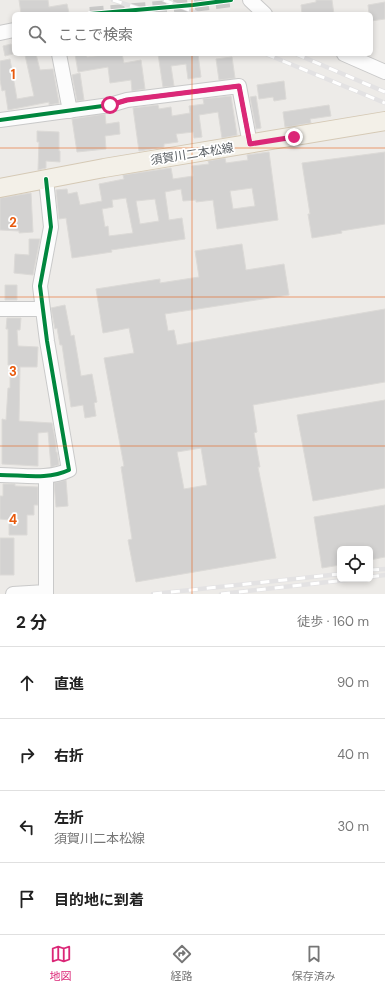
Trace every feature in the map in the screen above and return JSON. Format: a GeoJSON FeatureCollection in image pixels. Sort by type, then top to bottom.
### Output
{"type":"FeatureCollection","features":[{"type":"Feature","properties":{"kind":"main road","name":"須賀川二本松線"},"geometry":{"type":"LineString","coordinates":[[0,188],[104,168],[385,121]]}},
{"type":"Feature","properties":{"kind":"street"},"geometry":{"type":"LineString","coordinates":[[250,0],[263,12]]}},
{"type":"Feature","properties":{"kind":"street"},"geometry":{"type":"LineString","coordinates":[[0,33],[12,30]]}},
{"type":"Feature","properties":{"kind":"street"},"geometry":{"type":"LineString","coordinates":[[59,56],[70,110]]}},
{"type":"Feature","properties":{"kind":"street"},"geometry":{"type":"LineString","coordinates":[[349,56],[385,72]]}},
{"type":"Feature","properties":{"kind":"street"},"geometry":{"type":"LineString","coordinates":[[0,120],[110,105],[127,100],[239,86],[250,144]]}},
{"type":"Feature","properties":{"kind":"street"},"geometry":{"type":"LineString","coordinates":[[0,474],[46,476],[60,474],[69,470],[42,309],[40,286],[50,227],[46,180]]}},
{"type":"Feature","properties":{"kind":"street"},"geometry":{"type":"LineString","coordinates":[[0,309],[42,309]]}},
{"type":"Feature","properties":{"kind":"street"},"geometry":{"type":"LineString","coordinates":[[13,594],[46,593],[46,476]]}},
{"type":"Feature","properties":{"kind":"building"},"geometry":{"type":"Polygon","coordinates":[[[19,0],[48,0],[49,7],[67,4],[69,12],[21,12],[19,0]]]}},
{"type":"Feature","properties":{"kind":"building"},"geometry":{"type":"Polygon","coordinates":[[[316,0],[332,0],[334,12],[302,12],[301,5],[316,2],[316,0]]]}},
{"type":"Feature","properties":{"kind":"building"},"geometry":{"type":"Polygon","coordinates":[[[385,2],[385,19],[373,21],[373,12],[369,12],[368,5],[385,2]]]}},
{"type":"Feature","properties":{"kind":"building"},"geometry":{"type":"Polygon","coordinates":[[[11,44],[12,54],[5,56],[3,46],[11,44]]]}},
{"type":"Feature","properties":{"kind":"building"},"geometry":{"type":"Polygon","coordinates":[[[25,56],[36,56],[40,70],[53,69],[59,103],[49,105],[49,102],[8,110],[5,90],[2,91],[0,80],[0,61],[10,59],[17,99],[34,96],[25,56]]]}},
{"type":"Feature","properties":{"kind":"building"},"geometry":{"type":"Polygon","coordinates":[[[75,56],[122,56],[124,63],[141,60],[145,89],[132,91],[131,80],[110,83],[108,67],[78,72],[75,56]]]}},
{"type":"Feature","properties":{"kind":"building"},"geometry":{"type":"Polygon","coordinates":[[[158,56],[198,56],[201,77],[188,79],[186,64],[171,66],[174,86],[163,87],[158,56]]]}},
{"type":"Feature","properties":{"kind":"building"},"geometry":{"type":"Polygon","coordinates":[[[232,57],[235,78],[219,80],[216,59],[232,57]]]}},
{"type":"Feature","properties":{"kind":"building"},"geometry":{"type":"Polygon","coordinates":[[[80,73],[84,100],[77,101],[72,75],[80,73]]]}},
{"type":"Feature","properties":{"kind":"building"},"geometry":{"type":"Polygon","coordinates":[[[284,81],[286,99],[274,101],[273,97],[259,99],[257,85],[284,81]]]}},
{"type":"Feature","properties":{"kind":"building"},"geometry":{"type":"Polygon","coordinates":[[[231,96],[237,135],[222,138],[218,112],[199,115],[202,137],[194,138],[193,132],[176,134],[178,142],[164,144],[164,147],[139,151],[133,108],[158,105],[159,109],[171,107],[172,116],[190,113],[189,106],[204,104],[203,99],[231,96]]]}},
{"type":"Feature","properties":{"kind":"building"},"geometry":{"type":"Polygon","coordinates":[[[256,96],[261,128],[256,129],[250,97],[256,96]]]}},
{"type":"Feature","properties":{"kind":"building"},"geometry":{"type":"Polygon","coordinates":[[[329,105],[331,116],[310,119],[311,123],[285,127],[283,112],[329,105]]]}},
{"type":"Feature","properties":{"kind":"building"},"geometry":{"type":"Polygon","coordinates":[[[105,114],[106,124],[119,122],[120,134],[105,136],[106,149],[77,152],[72,119],[105,114]]]}},
{"type":"Feature","properties":{"kind":"building"},"geometry":{"type":"Polygon","coordinates":[[[37,131],[59,132],[60,151],[60,162],[46,161],[46,168],[38,170],[39,142],[37,142],[37,131]]]}},
{"type":"Feature","properties":{"kind":"building"},"geometry":{"type":"Polygon","coordinates":[[[269,152],[278,220],[217,229],[213,200],[196,202],[196,200],[183,201],[181,189],[165,192],[169,220],[182,218],[185,239],[111,250],[112,252],[72,258],[66,218],[59,219],[56,190],[67,189],[68,194],[77,192],[80,205],[102,201],[99,184],[124,179],[123,175],[171,168],[173,179],[193,176],[192,166],[209,164],[208,161],[225,158],[226,163],[248,160],[247,155],[269,152]],[[252,188],[230,191],[233,209],[255,206],[252,188]],[[126,198],[112,200],[113,207],[102,209],[105,227],[108,226],[109,236],[133,233],[126,198]],[[155,199],[136,201],[140,224],[159,221],[155,199]]]}},
{"type":"Feature","properties":{"kind":"building"},"geometry":{"type":"Polygon","coordinates":[[[385,152],[385,224],[341,231],[342,233],[312,238],[302,163],[385,152]]]}},
{"type":"Feature","properties":{"kind":"building"},"geometry":{"type":"Polygon","coordinates":[[[31,193],[33,232],[19,233],[19,231],[0,230],[0,198],[31,193]]]}},
{"type":"Feature","properties":{"kind":"building"},"geometry":{"type":"Polygon","coordinates":[[[29,239],[40,239],[33,275],[14,273],[15,254],[29,255],[29,239]]]}},
{"type":"Feature","properties":{"kind":"building"},"geometry":{"type":"Polygon","coordinates":[[[242,244],[246,270],[284,264],[289,295],[165,314],[168,331],[174,330],[177,345],[385,309],[385,382],[253,405],[257,432],[254,433],[260,467],[258,467],[276,558],[136,582],[128,540],[132,539],[121,467],[124,466],[104,358],[134,353],[129,328],[103,333],[96,289],[160,279],[160,283],[199,277],[195,251],[242,244]],[[201,448],[177,452],[184,489],[207,485],[201,448]]]}},
{"type":"Feature","properties":{"kind":"building"},"geometry":{"type":"Polygon","coordinates":[[[5,285],[17,285],[17,300],[5,300],[5,285]]]}},
{"type":"Feature","properties":{"kind":"building"},"geometry":{"type":"Polygon","coordinates":[[[65,305],[71,336],[74,335],[81,376],[92,374],[97,402],[94,403],[96,416],[85,418],[83,405],[71,407],[62,345],[60,345],[57,328],[55,329],[51,308],[65,305]]]}},
{"type":"Feature","properties":{"kind":"building"},"geometry":{"type":"Polygon","coordinates":[[[7,318],[21,318],[20,330],[17,330],[18,346],[38,347],[37,367],[20,367],[19,421],[52,423],[59,465],[51,467],[48,432],[38,433],[38,466],[2,464],[2,419],[6,420],[8,388],[10,388],[10,365],[8,365],[8,329],[6,329],[7,318]]]}},
{"type":"Feature","properties":{"kind":"building"},"geometry":{"type":"Polygon","coordinates":[[[385,400],[385,488],[313,501],[297,415],[385,400]]]}},
{"type":"Feature","properties":{"kind":"building"},"geometry":{"type":"Polygon","coordinates":[[[66,480],[68,506],[56,507],[54,483],[66,480]]]}},
{"type":"Feature","properties":{"kind":"building"},"geometry":{"type":"Polygon","coordinates":[[[3,484],[38,487],[38,505],[34,505],[34,515],[27,515],[27,535],[9,535],[9,520],[0,519],[0,496],[3,496],[3,484]]]}},
{"type":"Feature","properties":{"kind":"building"},"geometry":{"type":"Polygon","coordinates":[[[385,505],[385,557],[373,559],[373,546],[337,546],[337,566],[322,568],[314,517],[385,505]]]}},
{"type":"Feature","properties":{"kind":"building"},"geometry":{"type":"Polygon","coordinates":[[[0,538],[14,538],[14,575],[0,575],[0,538]]]}},
{"type":"Feature","properties":{"kind":"tunnel"},"geometry":{"type":"LineString","coordinates":[[113,12],[231,0]]}},
{"type":"Feature","properties":{"kind":"railway"},"geometry":{"type":"LineString","coordinates":[[113,0],[149,12]]}},
{"type":"Feature","properties":{"kind":"railway"},"geometry":{"type":"LineString","coordinates":[[164,0],[194,12]]}},
{"type":"Feature","properties":{"kind":"railway"},"geometry":{"type":"LineString","coordinates":[[271,56],[385,103]]}},
{"type":"Feature","properties":{"kind":"railway"},"geometry":{"type":"LineString","coordinates":[[301,56],[385,92]]}},
{"type":"Feature","properties":{"kind":"railway"},"geometry":{"type":"LineString","coordinates":[[373,570],[385,569]]}},
{"type":"Feature","properties":{"kind":"railway"},"geometry":{"type":"LineString","coordinates":[[153,594],[337,574]]}},
{"type":"Feature","properties":{"kind":"railway"},"geometry":{"type":"LineString","coordinates":[[373,577],[385,575]]}},
{"type":"Feature","properties":{"kind":"railway"},"geometry":{"type":"LineString","coordinates":[[221,594],[337,581]]}},
{"type":"Feature","properties":{"kind":"cycle path"},"geometry":{"type":"LineString","coordinates":[[113,12],[231,0]]}},
{"type":"Feature","properties":{"kind":"cycle path"},"geometry":{"type":"LineString","coordinates":[[0,120],[110,105],[127,100],[239,86],[250,144]]}},
{"type":"Feature","properties":{"kind":"cycle path"},"geometry":{"type":"LineString","coordinates":[[0,475],[44,476],[69,470],[47,341],[40,286],[51,227],[46,179]]}},
{"type":"Feature","properties":{"kind":"route"},"geometry":{"type":"LineString","coordinates":[[110,105],[127,100],[239,86],[250,144],[294,137]]}}]}
